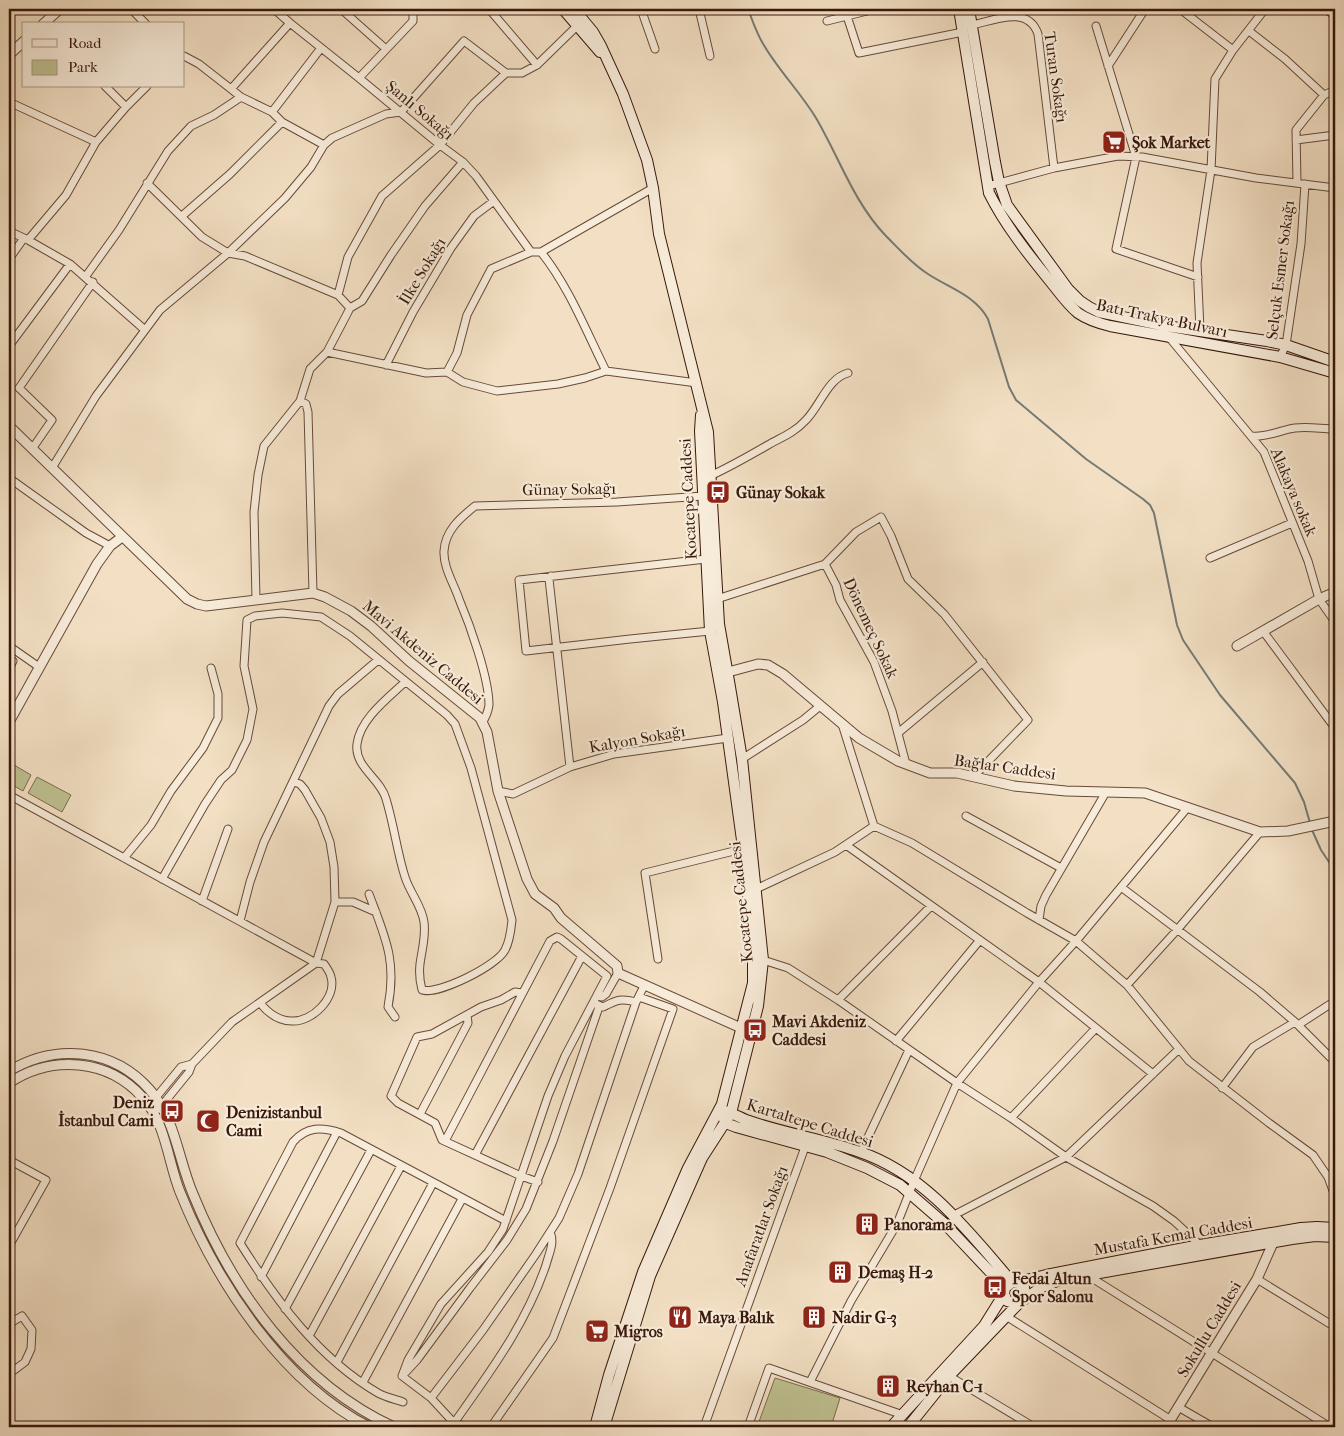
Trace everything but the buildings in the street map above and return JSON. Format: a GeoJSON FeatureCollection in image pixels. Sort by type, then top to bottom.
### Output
{"type":"FeatureCollection","features":[{"type":"Feature","properties":{"kind":"main road","name":"Kocatepe Caddesi"},"geometry":{"type":"LineString","coordinates":[[563,9],[598,39],[630,112],[653,188],[659,234],[708,432],[717,598],[728,738],[754,965],[752,983],[720,1109],[688,1168],[643,1272],[609,1375],[595,1427]]}},
{"type":"Feature","properties":{"kind":"main road","name":"Kocatepe Caddesi"},"geometry":{"type":"LineString","coordinates":[[574,9],[580,23]]}},
{"type":"Feature","properties":{"kind":"main road","name":"Batı Trakya Bulvarı"},"geometry":{"type":"LineString","coordinates":[[959,9],[989,194],[1003,218],[1068,304],[1078,313],[1092,321],[1110,326],[1280,357],[1335,373]]}},
{"type":"Feature","properties":{"kind":"main road","name":"Batı Trakya Bulvarı"},"geometry":{"type":"LineString","coordinates":[[969,9],[999,182],[1007,205],[1068,289],[1080,301],[1100,312],[1166,326],[1286,345],[1335,362]]}},
{"type":"Feature","properties":{"kind":"main road","name":"Kocatepe Caddesi"},"geometry":{"type":"LineString","coordinates":[[604,1427],[650,1276],[702,1158],[712,1139],[726,1123],[731,1113],[760,992],[763,960],[742,759],[723,674],[710,631],[700,431],[702,407]]}},
{"type":"Feature","properties":{"kind":"main road"},"geometry":{"type":"LineString","coordinates":[[741,1028],[751,1030]]}},
{"type":"Feature","properties":{"kind":"main road"},"geometry":{"type":"LineString","coordinates":[[720,1109],[726,1123]]}},
{"type":"Feature","properties":{"kind":"main road","name":"Kartaltepe Caddesi"},"geometry":{"type":"LineString","coordinates":[[720,1109],[746,1120],[861,1152],[882,1162],[914,1181],[954,1215],[1015,1282]]}},
{"type":"Feature","properties":{"kind":"main road","name":"Kartaltepe Caddesi"},"geometry":{"type":"LineString","coordinates":[[726,1123],[748,1131],[827,1152],[867,1168],[900,1185],[945,1224],[994,1276],[1004,1293]]}},
{"type":"Feature","properties":{"kind":"main road","name":"Mustafa Kemal Caddesi"},"geometry":{"type":"LineString","coordinates":[[1015,1282],[1200,1244],[1301,1228],[1335,1228]]}},
{"type":"Feature","properties":{"kind":"main road","name":"Mustafa Kemal Caddesi"},"geometry":{"type":"LineString","coordinates":[[908,1427],[949,1376],[1006,1316],[1022,1300],[1050,1283],[1310,1237],[1335,1237]]}},
{"type":"Feature","properties":{"kind":"main road"},"geometry":{"type":"LineString","coordinates":[[891,1427],[984,1326],[1007,1285],[1015,1282],[1024,1287],[1022,1300],[1010,1303],[1004,1293]]}},
{"type":"Feature","properties":{"kind":"street"},"geometry":{"type":"LineString","coordinates":[[45,22],[60,9]]}},
{"type":"Feature","properties":{"kind":"street"},"geometry":{"type":"LineString","coordinates":[[131,9],[144,22]]}},
{"type":"Feature","properties":{"kind":"street","name":"Şanlı Sokağı"},"geometry":{"type":"LineString","coordinates":[[274,9],[463,162],[476,176],[531,252]]}},
{"type":"Feature","properties":{"kind":"street"},"geometry":{"type":"LineString","coordinates":[[341,9],[386,49]]}},
{"type":"Feature","properties":{"kind":"street"},"geometry":{"type":"LineString","coordinates":[[359,78],[413,20],[413,12],[410,9]]}},
{"type":"Feature","properties":{"kind":"street"},"geometry":{"type":"LineString","coordinates":[[488,9],[537,65]]}},
{"type":"Feature","properties":{"kind":"street"},"geometry":{"type":"LineString","coordinates":[[641,9],[655,50]]}},
{"type":"Feature","properties":{"kind":"street"},"geometry":{"type":"LineString","coordinates":[[699,9],[710,56]]}},
{"type":"Feature","properties":{"kind":"street"},"geometry":{"type":"LineString","coordinates":[[827,21],[876,9]]}},
{"type":"Feature","properties":{"kind":"street"},"geometry":{"type":"LineString","coordinates":[[1108,66],[1144,9]]}},
{"type":"Feature","properties":{"kind":"street"},"geometry":{"type":"LineString","coordinates":[[1180,9],[1233,50]]}},
{"type":"Feature","properties":{"kind":"street"},"geometry":{"type":"LineString","coordinates":[[1200,330],[1197,263],[1211,170],[1216,79],[1233,50],[1265,9]]}},
{"type":"Feature","properties":{"kind":"street"},"geometry":{"type":"LineString","coordinates":[[1326,9],[1335,14]]}},
{"type":"Feature","properties":{"kind":"street"},"geometry":{"type":"LineString","coordinates":[[847,16],[859,53],[963,32]]}},
{"type":"Feature","properties":{"kind":"street","name":"Turan Sokağı"},"geometry":{"type":"LineString","coordinates":[[972,25],[1014,16],[1024,17],[1032,21],[1036,27],[1054,168]]}},
{"type":"Feature","properties":{"kind":"street"},"geometry":{"type":"LineString","coordinates":[[231,89],[290,23]]}},
{"type":"Feature","properties":{"kind":"street"},"geometry":{"type":"LineString","coordinates":[[52,468],[96,396],[160,310],[228,253],[285,198],[311,167],[324,145],[332,138],[386,114],[401,112],[464,41],[506,73],[522,73],[537,65],[580,23]]}},
{"type":"Feature","properties":{"kind":"street"},"geometry":{"type":"LineString","coordinates":[[1096,26],[1136,157],[1116,250],[1198,278]]}},
{"type":"Feature","properties":{"kind":"street"},"geometry":{"type":"LineString","coordinates":[[1249,31],[1324,95]]}},
{"type":"Feature","properties":{"kind":"street"},"geometry":{"type":"LineString","coordinates":[[9,55],[22,43]]}},
{"type":"Feature","properties":{"kind":"street"},"geometry":{"type":"LineString","coordinates":[[272,112],[321,48]]}},
{"type":"Feature","properties":{"kind":"street"},"geometry":{"type":"LineString","coordinates":[[185,57],[199,64],[241,97],[272,112],[282,122],[324,145]]}},
{"type":"Feature","properties":{"kind":"street"},"geometry":{"type":"LineString","coordinates":[[338,295],[348,257],[382,196],[440,145],[474,103],[506,73]]}},
{"type":"Feature","properties":{"kind":"street"},"geometry":{"type":"LineString","coordinates":[[106,88],[126,107]]}},
{"type":"Feature","properties":{"kind":"street"},"geometry":{"type":"LineString","coordinates":[[9,259],[66,196],[96,142],[126,107],[146,88]]}},
{"type":"Feature","properties":{"kind":"street"},"geometry":{"type":"LineString","coordinates":[[1335,90],[1324,95],[1296,130],[1296,140],[1335,134]]}},
{"type":"Feature","properties":{"kind":"street"},"geometry":{"type":"LineString","coordinates":[[86,276],[119,230],[168,151],[191,126],[214,115],[241,97]]}},
{"type":"Feature","properties":{"kind":"street"},"geometry":{"type":"LineString","coordinates":[[9,102],[96,142]]}},
{"type":"Feature","properties":{"kind":"street"},"geometry":{"type":"LineString","coordinates":[[182,216],[230,174],[282,122]]}},
{"type":"Feature","properties":{"kind":"street","name":"Selçuk Esmer Sokağı"},"geometry":{"type":"LineString","coordinates":[[1280,357],[1286,345],[1301,244],[1301,184],[1296,140]]}},
{"type":"Feature","properties":{"kind":"street"},"geometry":{"type":"LineString","coordinates":[[988,186],[1054,168],[1118,156],[1136,157],[1335,188]]}},
{"type":"Feature","properties":{"kind":"street"},"geometry":{"type":"LineString","coordinates":[[256,600],[254,512],[258,475],[264,446],[300,401],[310,370],[327,352],[350,308],[362,301],[425,206],[463,162]]}},
{"type":"Feature","properties":{"kind":"street"},"geometry":{"type":"LineString","coordinates":[[147,183],[202,236],[228,253],[246,256],[338,295],[350,308]]}},
{"type":"Feature","properties":{"kind":"street"},"geometry":{"type":"LineString","coordinates":[[447,372],[456,353],[467,315],[491,269],[531,252],[541,252],[653,188]]}},
{"type":"Feature","properties":{"kind":"street","name":"İlke Sokağı"},"geometry":{"type":"LineString","coordinates":[[386,365],[413,312],[451,248],[474,216],[494,200]]}},
{"type":"Feature","properties":{"kind":"street"},"geometry":{"type":"LineString","coordinates":[[9,231],[70,264],[146,330]]}},
{"type":"Feature","properties":{"kind":"street"},"geometry":{"type":"LineString","coordinates":[[541,252],[550,263],[581,318],[606,371]]}},
{"type":"Feature","properties":{"kind":"street"},"geometry":{"type":"LineString","coordinates":[[9,346],[70,264]]}},
{"type":"Feature","properties":{"kind":"street"},"geometry":{"type":"LineString","coordinates":[[32,449],[52,420],[19,388],[93,282]]}},
{"type":"Feature","properties":{"kind":"street","name":"Alakaya sokak"},"geometry":{"type":"LineString","coordinates":[[1168,336],[1264,452],[1308,561],[1318,599]]}},
{"type":"Feature","properties":{"kind":"street"},"geometry":{"type":"LineString","coordinates":[[327,352],[426,373],[447,372],[462,382],[497,391],[558,384],[606,371],[697,383]]}},
{"type":"Feature","properties":{"kind":"street"},"geometry":{"type":"LineString","coordinates":[[710,476],[745,460],[769,444],[792,433],[808,419],[839,375],[848,373]]}},
{"type":"Feature","properties":{"kind":"street"},"geometry":{"type":"LineString","coordinates":[[9,426],[175,589],[187,599],[206,606],[313,593],[308,412],[306,404],[300,401]]}},
{"type":"Feature","properties":{"kind":"street"},"geometry":{"type":"LineString","coordinates":[[1252,436],[1262,437],[1271,433],[1296,428],[1335,429]]}},
{"type":"Feature","properties":{"kind":"street"},"geometry":{"type":"LineString","coordinates":[[9,478],[86,533],[110,546]]}},
{"type":"Feature","properties":{"kind":"street","name":"Günay Sokağı"},"geometry":{"type":"LineString","coordinates":[[482,723],[487,716],[489,704],[484,677],[467,619],[446,566],[444,552],[448,534],[460,518],[475,506],[617,502],[703,496]]}},
{"type":"Feature","properties":{"kind":"street"},"geometry":{"type":"LineString","coordinates":[[717,598],[825,564],[856,532],[881,517],[891,536],[908,579],[944,614],[1028,720],[973,777]]}},
{"type":"Feature","properties":{"kind":"street"},"geometry":{"type":"LineString","coordinates":[[1210,558],[1292,523]]}},
{"type":"Feature","properties":{"kind":"street"},"geometry":{"type":"LineString","coordinates":[[9,722],[97,564],[110,546],[122,537]]}},
{"type":"Feature","properties":{"kind":"street"},"geometry":{"type":"LineString","coordinates":[[706,559],[519,580],[526,651],[710,631]]}},
{"type":"Feature","properties":{"kind":"street","name":"Dönemeç Sokak"},"geometry":{"type":"LineString","coordinates":[[825,564],[836,585],[840,600],[874,662],[892,710],[906,764]]}},
{"type":"Feature","properties":{"kind":"street"},"geometry":{"type":"LineString","coordinates":[[551,576],[549,579],[570,767]]}},
{"type":"Feature","properties":{"kind":"street"},"geometry":{"type":"LineString","coordinates":[[1237,646],[1318,599],[1335,592]]}},
{"type":"Feature","properties":{"kind":"street","name":"Mavi Akdeniz Caddesi"},"geometry":{"type":"LineString","coordinates":[[313,593],[352,611],[409,661],[480,718],[487,732],[498,792],[527,879],[536,894],[606,954],[617,966],[618,973],[741,1028]]}},
{"type":"Feature","properties":{"kind":"street"},"geometry":{"type":"LineString","coordinates":[[1318,599],[1335,622]]}},
{"type":"Feature","properties":{"kind":"street"},"geometry":{"type":"LineString","coordinates":[[162,879],[221,780],[236,764],[247,740],[253,709],[244,666],[248,620],[255,616],[282,613],[321,617],[350,636],[447,715],[455,724],[471,768],[512,920],[505,951],[494,962],[448,986],[427,992],[422,990],[420,965],[425,939],[421,910],[413,898],[400,862],[386,798],[377,781],[361,764],[357,745],[365,723],[405,682]]}},
{"type":"Feature","properties":{"kind":"street"},"geometry":{"type":"LineString","coordinates":[[1263,631],[1335,728]]}},
{"type":"Feature","properties":{"kind":"street"},"geometry":{"type":"LineString","coordinates":[[9,646],[39,667]]}},
{"type":"Feature","properties":{"kind":"street"},"geometry":{"type":"LineString","coordinates":[[9,658],[13,661],[9,669]]}},
{"type":"Feature","properties":{"kind":"street"},"geometry":{"type":"LineString","coordinates":[[240,921],[250,882],[264,842],[329,706],[338,694],[378,660]]}},
{"type":"Feature","properties":{"kind":"street"},"geometry":{"type":"LineString","coordinates":[[898,732],[982,662]]}},
{"type":"Feature","properties":{"kind":"street","name":"Bağlar Caddesi"},"geometry":{"type":"LineString","coordinates":[[723,674],[758,664],[768,665],[783,674],[859,738],[906,764],[930,774],[957,773],[1014,786],[1066,791],[1145,793],[1260,832],[1297,830],[1332,822]]}},
{"type":"Feature","properties":{"kind":"street"},"geometry":{"type":"LineString","coordinates":[[124,858],[151,825],[171,791],[203,748],[218,718],[218,694],[211,668]]}},
{"type":"Feature","properties":{"kind":"street"},"geometry":{"type":"LineString","coordinates":[[742,759],[803,720],[820,706]]}},
{"type":"Feature","properties":{"kind":"street"},"geometry":{"type":"LineString","coordinates":[[842,724],[874,826],[912,844],[1076,940],[1127,985],[1189,1061],[1222,1088],[1313,1155],[1328,1177],[1335,1196]]}},
{"type":"Feature","properties":{"kind":"street","name":"Kalyon Sokağı"},"geometry":{"type":"LineString","coordinates":[[498,792],[513,794],[570,767],[614,754],[728,738]]}},
{"type":"Feature","properties":{"kind":"street"},"geometry":{"type":"LineString","coordinates":[[154,1114],[189,1072],[192,1064],[232,1022],[316,963],[336,902],[334,867],[330,842],[321,818],[305,790],[300,784],[294,782]]}},
{"type":"Feature","properties":{"kind":"street"},"geometry":{"type":"LineString","coordinates":[[1039,920],[1041,906],[1046,895],[1106,792]]}},
{"type":"Feature","properties":{"kind":"street"},"geometry":{"type":"LineString","coordinates":[[9,795],[316,963],[324,964],[332,979],[331,992],[325,1003],[305,1019],[293,1022],[279,1018],[268,1012],[260,1003]]}},
{"type":"Feature","properties":{"kind":"street"},"geometry":{"type":"LineString","coordinates":[[810,1382],[851,1301],[897,1224],[957,1082],[1039,982],[1188,807]]}},
{"type":"Feature","properties":{"kind":"street"},"geometry":{"type":"LineString","coordinates":[[966,816],[1061,868]]}},
{"type":"Feature","properties":{"kind":"street"},"geometry":{"type":"LineString","coordinates":[[756,888],[835,852],[874,826]]}},
{"type":"Feature","properties":{"kind":"street"},"geometry":{"type":"LineString","coordinates":[[202,901],[228,829]]}},
{"type":"Feature","properties":{"kind":"street"},"geometry":{"type":"LineString","coordinates":[[1127,985],[1178,930],[1260,832]]}},
{"type":"Feature","properties":{"kind":"street"},"geometry":{"type":"LineString","coordinates":[[846,845],[1039,982],[1152,1074]]}},
{"type":"Feature","properties":{"kind":"street"},"geometry":{"type":"LineString","coordinates":[[658,959],[645,873],[742,849]]}},
{"type":"Feature","properties":{"kind":"street"},"geometry":{"type":"LineString","coordinates":[[1121,887],[1260,992],[1296,1023],[1335,1062]]}},
{"type":"Feature","properties":{"kind":"street"},"geometry":{"type":"LineString","coordinates":[[369,894],[391,959],[392,978],[388,1007],[395,1017]]}},
{"type":"Feature","properties":{"kind":"street"},"geometry":{"type":"LineString","coordinates":[[336,902],[353,902],[376,912]]}},
{"type":"Feature","properties":{"kind":"street"},"geometry":{"type":"LineString","coordinates":[[838,1000],[931,906]]}},
{"type":"Feature","properties":{"kind":"street"},"geometry":{"type":"LineString","coordinates":[[402,1376],[408,1360],[441,1304],[488,1252],[503,1229],[548,1096],[565,1056],[596,1001],[607,976],[557,937],[553,938],[522,993],[445,1141]]}},
{"type":"Feature","properties":{"kind":"street"},"geometry":{"type":"LineString","coordinates":[[896,1040],[980,940]]}},
{"type":"Feature","properties":{"kind":"street"},"geometry":{"type":"LineString","coordinates":[[475,1155],[582,956]]}},
{"type":"Feature","properties":{"kind":"street"},"geometry":{"type":"LineString","coordinates":[[763,960],[788,968],[838,1000],[1066,1157],[1153,1206],[1174,1221],[1200,1244]]}},
{"type":"Feature","properties":{"kind":"street"},"geometry":{"type":"LineString","coordinates":[[402,1376],[417,1360],[507,1240],[526,1208],[538,1182],[596,1001],[606,994],[618,973]]}},
{"type":"Feature","properties":{"kind":"street"},"geometry":{"type":"LineString","coordinates":[[431,1398],[483,1330],[558,1218],[578,1174],[644,986]]}},
{"type":"Feature","properties":{"kind":"street"},"geometry":{"type":"LineString","coordinates":[[522,993],[515,992],[501,1000],[481,1007],[432,1034],[417,1037],[391,1096],[398,1103],[435,1123],[440,1136],[445,1141],[538,1182]]}},
{"type":"Feature","properties":{"kind":"street"},"geometry":{"type":"LineString","coordinates":[[491,1427],[553,1338],[610,1188],[673,1009],[638,999],[614,1000],[603,1007],[596,1001]]}},
{"type":"Feature","properties":{"kind":"street"},"geometry":{"type":"LineString","coordinates":[[1222,1088],[1253,1047],[1335,1001]]}},
{"type":"Feature","properties":{"kind":"street"},"geometry":{"type":"LineString","coordinates":[[420,1114],[468,1023],[467,1015]]}},
{"type":"Feature","properties":{"kind":"street"},"geometry":{"type":"LineString","coordinates":[[1011,1118],[1095,1029]]}},
{"type":"Feature","properties":{"kind":"street"},"geometry":{"type":"LineString","coordinates":[[954,1215],[1066,1157],[1179,1049]]}},
{"type":"Feature","properties":{"kind":"street"},"geometry":{"type":"LineString","coordinates":[[861,1152],[909,1050]]}},
{"type":"Feature","properties":{"kind":"street"},"geometry":{"type":"LineString","coordinates":[[9,1070],[26,1061],[46,1055],[68,1053],[92,1056],[112,1062],[129,1071],[143,1083],[162,1106],[168,1117],[189,1186],[208,1227],[244,1291],[258,1311],[289,1350],[319,1380],[353,1405],[394,1427]]}},
{"type":"Feature","properties":{"kind":"street"},"geometry":{"type":"LineString","coordinates":[[9,1083],[31,1071],[52,1065],[80,1064],[117,1077],[137,1092],[149,1105],[162,1132],[178,1186],[197,1230],[218,1270],[248,1315],[281,1358],[307,1385],[337,1408],[370,1427]]}},
{"type":"Feature","properties":{"kind":"street"},"geometry":{"type":"LineString","coordinates":[[149,1105],[181,1067],[192,1064]]}},
{"type":"Feature","properties":{"kind":"street"},"geometry":{"type":"LineString","coordinates":[[403,1402],[378,1393],[337,1362],[309,1336],[285,1309],[261,1277],[240,1243],[292,1142],[307,1130],[317,1128],[337,1132],[506,1221]]}},
{"type":"Feature","properties":{"kind":"street"},"geometry":{"type":"LineString","coordinates":[[261,1277],[337,1132]]}},
{"type":"Feature","properties":{"kind":"street","name":"Anafaratlar Sokağı"},"geometry":{"type":"LineString","coordinates":[[704,1427],[805,1147]]}},
{"type":"Feature","properties":{"kind":"street"},"geometry":{"type":"LineString","coordinates":[[285,1309],[371,1150]]}},
{"type":"Feature","properties":{"kind":"street"},"geometry":{"type":"LineString","coordinates":[[9,1162],[46,1180],[9,1246]]}},
{"type":"Feature","properties":{"kind":"street"},"geometry":{"type":"LineString","coordinates":[[309,1336],[401,1166]]}},
{"type":"Feature","properties":{"kind":"street"},"geometry":{"type":"LineString","coordinates":[[337,1362],[432,1183]]}},
{"type":"Feature","properties":{"kind":"street"},"geometry":{"type":"LineString","coordinates":[[363,1382],[462,1199]]}},
{"type":"Feature","properties":{"kind":"street"},"geometry":{"type":"LineString","coordinates":[[454,1423],[514,1336],[537,1291],[552,1246],[553,1239],[550,1232]]}},
{"type":"Feature","properties":{"kind":"street","name":"Sokullu Caddesi"},"geometry":{"type":"LineString","coordinates":[[1169,1423],[1180,1408],[1257,1279],[1273,1244]]}},
{"type":"Feature","properties":{"kind":"street"},"geometry":{"type":"LineString","coordinates":[[1087,1275],[1330,1427]]}},
{"type":"Feature","properties":{"kind":"street"},"geometry":{"type":"LineString","coordinates":[[1257,1279],[1335,1327]]}},
{"type":"Feature","properties":{"kind":"street"},"geometry":{"type":"LineString","coordinates":[[9,1324],[22,1316],[32,1330],[31,1349],[27,1359],[9,1374]]}},
{"type":"Feature","properties":{"kind":"street"},"geometry":{"type":"LineString","coordinates":[[1006,1316],[1169,1423]]}},
{"type":"Feature","properties":{"kind":"street"},"geometry":{"type":"LineString","coordinates":[[748,1427],[770,1368],[903,1414]]}},
{"type":"Feature","properties":{"kind":"street"},"geometry":{"type":"LineString","coordinates":[[402,1376],[431,1398],[454,1423],[468,1427]]}},
{"type":"Feature","properties":{"kind":"street"},"geometry":{"type":"LineString","coordinates":[[949,1376],[1034,1427]]}},
{"type":"Feature","properties":{"kind":"street"},"geometry":{"type":"LineString","coordinates":[[1180,1408],[1213,1427]]}},
{"type":"Feature","properties":{"kind":"green space"},"geometry":{"type":"Polygon","coordinates":[[[9,762],[31,775],[23,791],[9,783],[9,762]]]}},
{"type":"Feature","properties":{"kind":"green space"},"geometry":{"type":"Polygon","coordinates":[[[37,777],[71,795],[62,812],[28,793],[37,777]]]}},
{"type":"Feature","properties":{"kind":"green space"},"geometry":{"type":"Polygon","coordinates":[[[775,1378],[840,1398],[831,1427],[757,1427],[775,1378]]]}},
{"type":"Feature","properties":{"kind":"waterway"},"geometry":{"type":"LineString","coordinates":[[748,9],[762,42],[816,118],[856,194],[875,223],[917,266],[969,298],[983,311],[988,319],[1009,387],[1016,400],[1086,459],[1150,505],[1154,513],[1177,625],[1183,640],[1220,695],[1295,783],[1304,802],[1310,823]]}},
{"type":"Feature","properties":{"kind":"waterway"},"geometry":{"type":"LineString","coordinates":[[1312,830],[1321,850],[1335,871]]}},
{"type":"Feature","properties":{"kind":"place","name":"Şok Market"},"geometry":{"type":"Point","coordinates":[1114,142]}},
{"type":"Feature","properties":{"kind":"place","name":"Günay Sokak"},"geometry":{"type":"Point","coordinates":[718,492]}},
{"type":"Feature","properties":{"kind":"place","name":"Mavi Akdeniz Caddesi"},"geometry":{"type":"Point","coordinates":[755,1030]}},
{"type":"Feature","properties":{"kind":"place","name":"Deniz İstanbul Cami"},"geometry":{"type":"Point","coordinates":[172,1111]}},
{"type":"Feature","properties":{"kind":"place","name":"Denizistanbul Cami"},"geometry":{"type":"Point","coordinates":[208,1121]}},
{"type":"Feature","properties":{"kind":"place","name":"Panorama"},"geometry":{"type":"Point","coordinates":[867,1224]}},
{"type":"Feature","properties":{"kind":"place","name":"Demaş H-2"},"geometry":{"type":"Point","coordinates":[840,1272]}},
{"type":"Feature","properties":{"kind":"place","name":"Fedai Altun Spor Salonu"},"geometry":{"type":"Point","coordinates":[995,1287]}},
{"type":"Feature","properties":{"kind":"place","name":"Maya Balık"},"geometry":{"type":"Point","coordinates":[680,1317]}},
{"type":"Feature","properties":{"kind":"place","name":"Nadir G-3"},"geometry":{"type":"Point","coordinates":[814,1317]}},
{"type":"Feature","properties":{"kind":"place","name":"Migros"},"geometry":{"type":"Point","coordinates":[597,1331]}},
{"type":"Feature","properties":{"kind":"place","name":"Reyhan C-1"},"geometry":{"type":"Point","coordinates":[888,1386]}}]}
